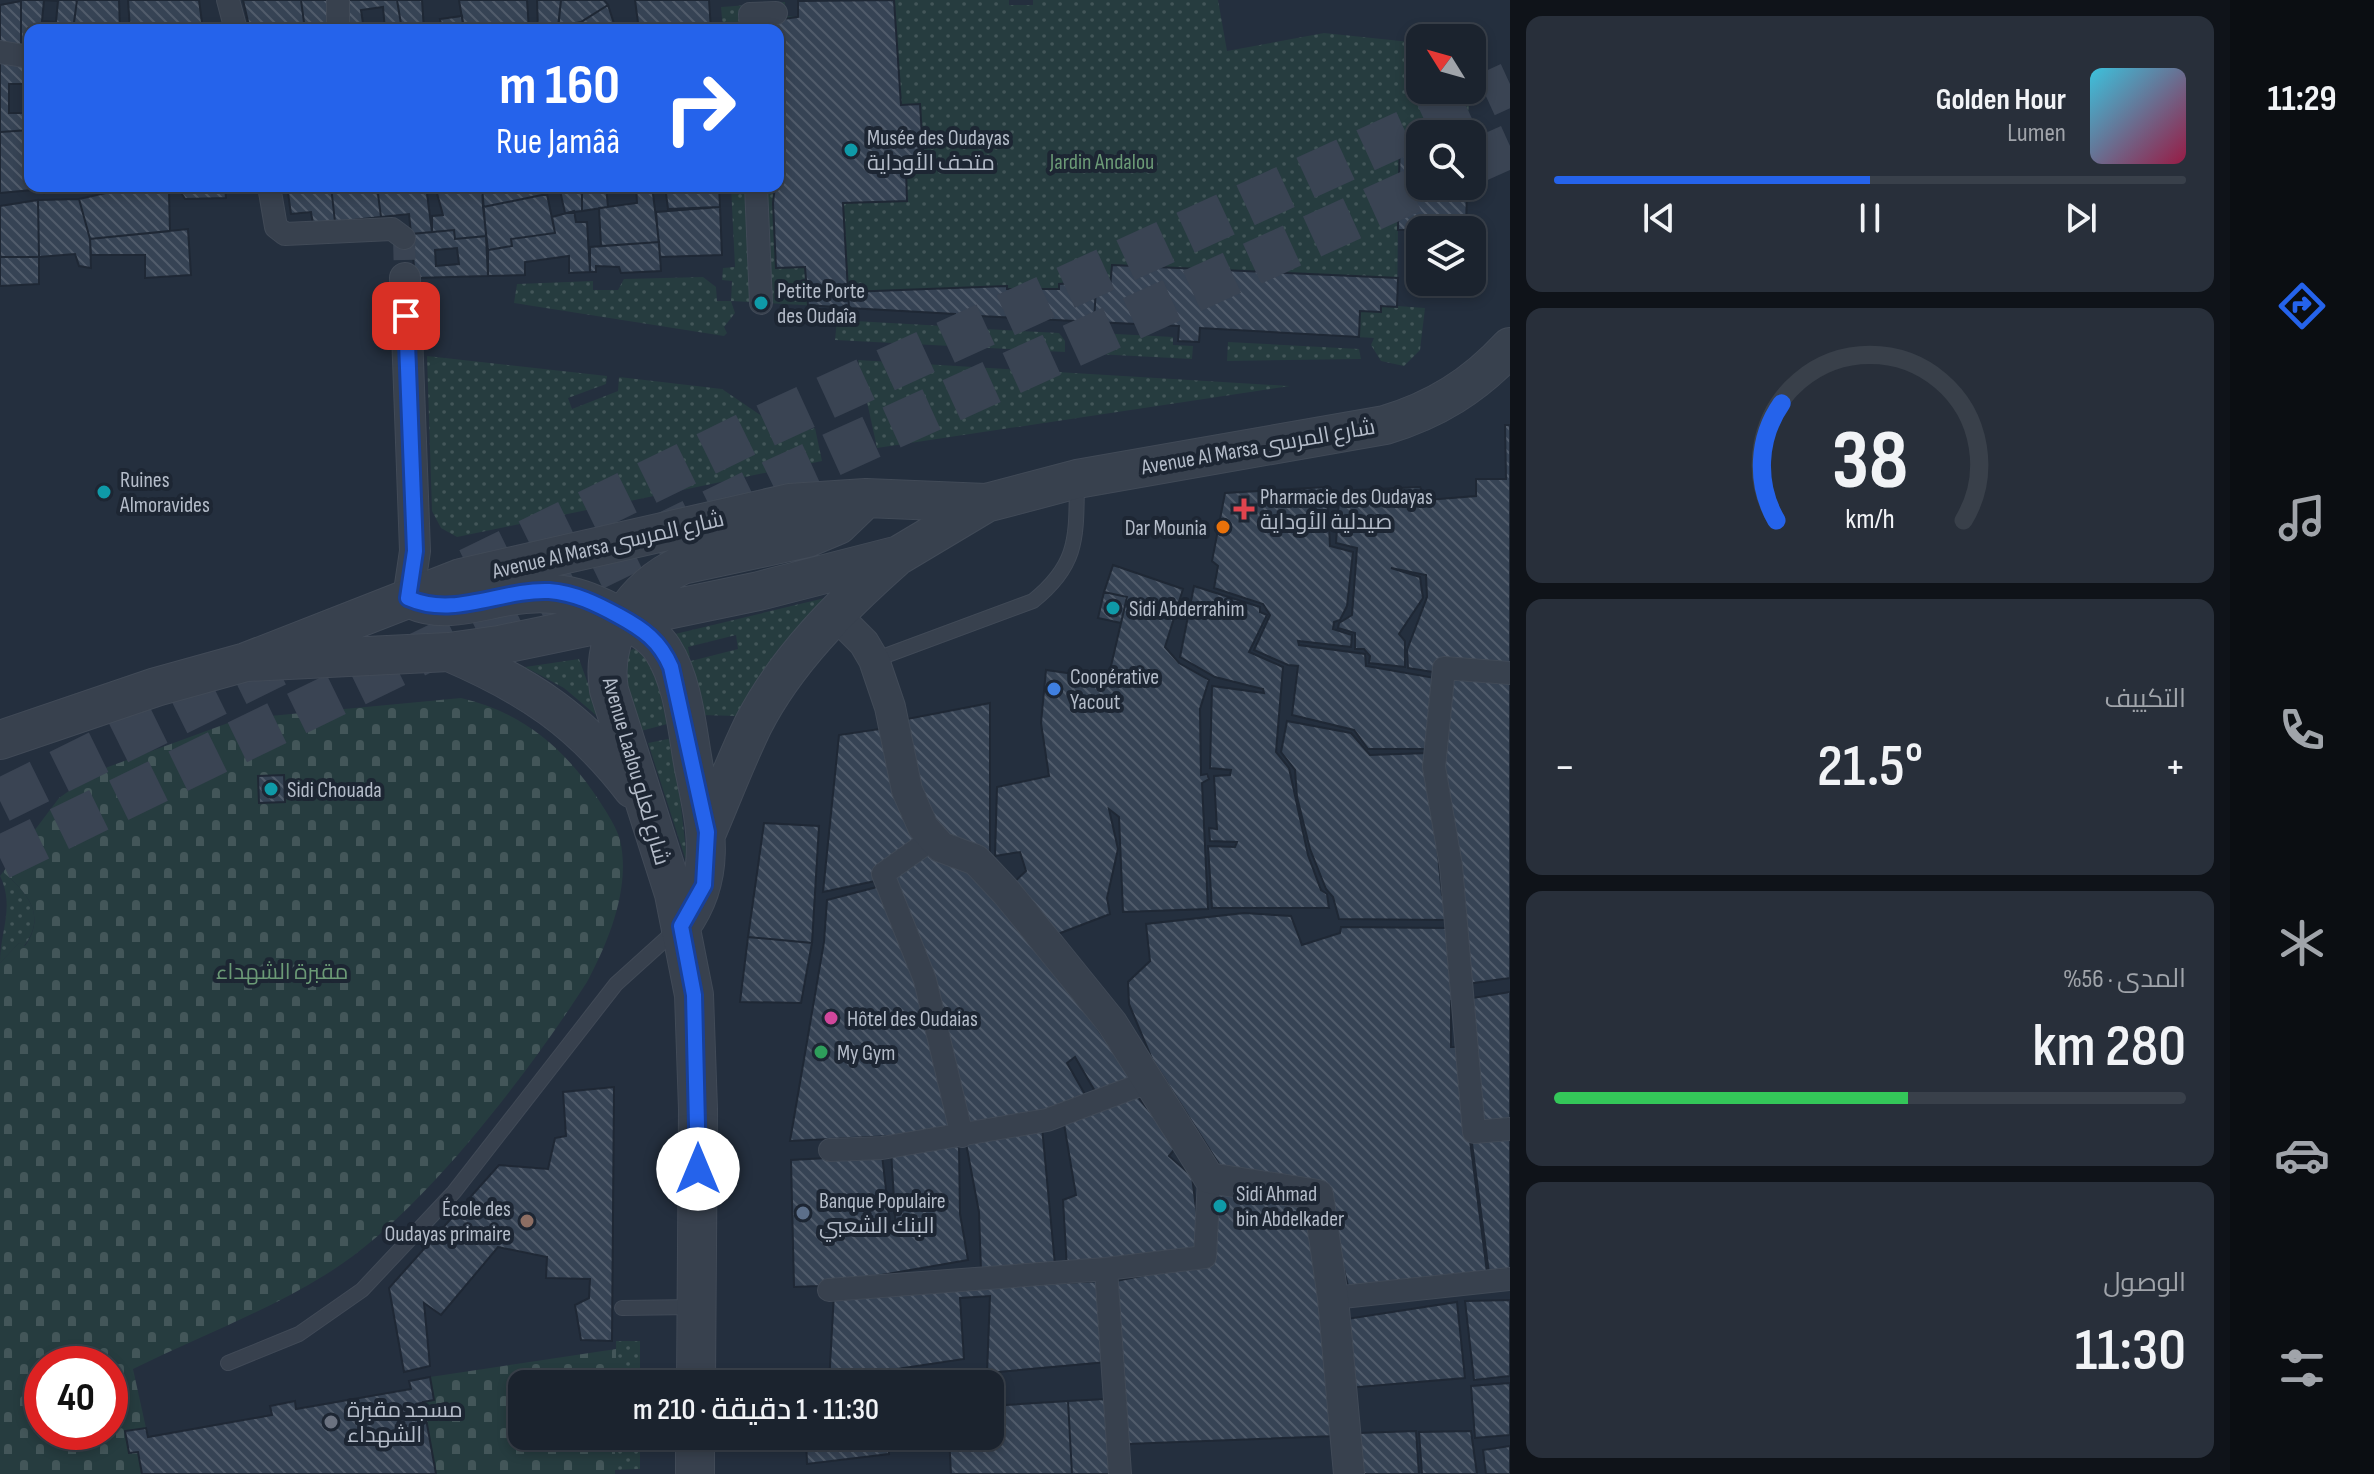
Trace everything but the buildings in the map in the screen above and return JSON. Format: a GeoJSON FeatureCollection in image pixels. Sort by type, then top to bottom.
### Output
{"type":"FeatureCollection","features":[{"type":"Feature","properties":{"kind":"street"},"geometry":{"type":"LineString","coordinates":[[228,0],[234,24]]}},
{"type":"Feature","properties":{"kind":"street"},"geometry":{"type":"LineString","coordinates":[[338,0],[338,24]]}},
{"type":"Feature","properties":{"kind":"street"},"geometry":{"type":"LineString","coordinates":[[751,24],[750,14],[776,13]]}},
{"type":"Feature","properties":{"kind":"street"},"geometry":{"type":"LineString","coordinates":[[0,52],[24,56]]}},
{"type":"Feature","properties":{"kind":"street"},"geometry":{"type":"LineString","coordinates":[[270,192],[276,227],[285,234],[392,229],[404,238]]}},
{"type":"Feature","properties":{"kind":"street"},"geometry":{"type":"LineString","coordinates":[[756,192],[761,303]]}},
{"type":"Feature","properties":{"kind":"street"},"geometry":{"type":"LineString","coordinates":[[405,278],[415,551],[408,598]]}},
{"type":"Feature","properties":{"kind":"street","name":"Avenue Al Marsa شارع المرسى"},"geometry":{"type":"LineString","coordinates":[[246,662],[449,652],[540,637],[759,591],[899,555],[986,503],[1077,479],[1385,425],[1436,407],[1506,360]]}},
{"type":"Feature","properties":{"kind":"street","name":"Avenue Al Marsa شارع المرسى"},"geometry":{"type":"LineString","coordinates":[[0,740],[156,687],[246,662],[461,578],[790,503],[866,498],[986,503]]}},
{"type":"Feature","properties":{"kind":"street","name":"Avenue Laalou شارع لعلو"},"geometry":{"type":"LineString","coordinates":[[696,1370],[698,1109],[694,995],[681,926],[607,675],[610,645],[623,618],[641,592],[667,572],[682,565],[807,538],[838,525],[866,498]]}},
{"type":"Feature","properties":{"kind":"street"},"geometry":{"type":"LineString","coordinates":[[707,832],[766,703],[808,644],[899,555]]}},
{"type":"Feature","properties":{"kind":"street","name":"Avenue Laalou شارع لعلو"},"geometry":{"type":"LineString","coordinates":[[408,598],[435,607],[555,592],[580,597],[623,618],[652,637],[663,649],[671,667],[707,832],[704,885],[681,926]]}},
{"type":"Feature","properties":{"kind":"street"},"geometry":{"type":"LineString","coordinates":[[829,1290],[1106,1269],[1205,1257],[1209,1178],[1112,1023],[988,870],[976,860],[941,847],[917,817],[907,790],[890,707],[874,660],[864,643],[836,615]]}},
{"type":"Feature","properties":{"kind":"street"},"geometry":{"type":"LineString","coordinates":[[449,652],[530,692],[566,718],[601,747],[645,804]]}},
{"type":"Feature","properties":{"kind":"street"},"geometry":{"type":"LineString","coordinates":[[1510,673],[1444,668],[1434,767],[1451,866],[1474,1132],[1510,1129]]}},
{"type":"Feature","properties":{"kind":"street"},"geometry":{"type":"LineString","coordinates":[[932,839],[883,874],[925,980],[962,1136]]}},
{"type":"Feature","properties":{"kind":"street"},"geometry":{"type":"LineString","coordinates":[[830,1150],[882,1148],[1047,1120],[1148,1082]]}},
{"type":"Feature","properties":{"kind":"street"},"geometry":{"type":"LineString","coordinates":[[1209,1178],[1318,1195],[1333,1298],[1349,1474]]}},
{"type":"Feature","properties":{"kind":"street"},"geometry":{"type":"LineString","coordinates":[[1106,1269],[1120,1474]]}},
{"type":"Feature","properties":{"kind":"street"},"geometry":{"type":"LineString","coordinates":[[1333,1298],[1510,1279]]}},
{"type":"Feature","properties":{"kind":"street"},"geometry":{"type":"LineString","coordinates":[[695,1450],[695,1474]]}},
{"type":"Feature","properties":{"kind":"lane"},"geometry":{"type":"LineString","coordinates":[[874,660],[1033,601],[1047,590],[1069,563],[1076,536],[1077,479]]}},
{"type":"Feature","properties":{"kind":"lane"},"geometry":{"type":"LineString","coordinates":[[228,1363],[299,1334],[362,1290],[454,1192],[616,984],[681,926]]}},
{"type":"Feature","properties":{"kind":"lane"},"geometry":{"type":"LineString","coordinates":[[622,1308],[696,1307]]}},
{"type":"Feature","properties":{"kind":"green space","name":"Jardin Andalou"},"geometry":{"type":"Polygon","coordinates":[[[819,0],[1009,0],[1009,5],[1033,5],[1033,0],[1218,0],[1227,51],[1324,33],[1406,42],[1406,104],[1469,104],[1468,120],[1406,120],[1406,200],[1420,200],[1420,216],[1406,216],[1406,230],[1398,230],[1397,306],[1425,308],[1420,350],[1404,366],[1381,361],[1371,345],[1374,338],[1200,328],[1199,342],[1178,341],[1178,326],[731,301],[732,281],[722,280],[723,268],[735,267],[731,192],[784,192],[784,24],[722,24],[721,7],[785,2],[785,16],[798,17],[798,1],[819,0]]]}},
{"type":"Feature","properties":{"kind":"green space"},"geometry":{"type":"Polygon","coordinates":[[[703,277],[716,287],[717,301],[731,301],[735,313],[724,327],[727,333],[724,336],[514,303],[517,284],[593,281],[593,290],[618,290],[624,279],[703,277]]]}},
{"type":"Feature","properties":{"kind":"green space"},"geometry":{"type":"Polygon","coordinates":[[[837,320],[944,326],[944,335],[985,338],[986,329],[1059,333],[1065,341],[1065,352],[835,340],[837,320]]]}},
{"type":"Feature","properties":{"kind":"green space"},"geometry":{"type":"Polygon","coordinates":[[[1097,333],[1173,337],[1173,345],[1193,346],[1192,359],[1095,354],[1097,333]]]}},
{"type":"Feature","properties":{"kind":"green space"},"geometry":{"type":"Polygon","coordinates":[[[1228,342],[1359,349],[1361,359],[1227,361],[1228,342]]]}},
{"type":"Feature","properties":{"kind":"green space"},"geometry":{"type":"Polygon","coordinates":[[[427,356],[607,376],[606,384],[568,398],[572,409],[618,391],[619,377],[722,389],[790,435],[815,428],[822,461],[457,537],[441,528],[432,511],[427,356]]]}},
{"type":"Feature","properties":{"kind":"green space"},"geometry":{"type":"Polygon","coordinates":[[[858,360],[1290,386],[877,448],[858,360]]]}},
{"type":"Feature","properties":{"kind":"green space"},"geometry":{"type":"Polygon","coordinates":[[[829,597],[779,648],[737,716],[701,715],[687,662],[738,649],[736,635],[688,647],[690,657],[685,659],[671,635],[829,597]]]}},
{"type":"Feature","properties":{"kind":"green space"},"geometry":{"type":"Polygon","coordinates":[[[639,650],[654,667],[667,724],[641,731],[623,678],[628,652],[639,650]]]}},
{"type":"Feature","properties":{"kind":"green space"},"geometry":{"type":"Polygon","coordinates":[[[579,659],[599,714],[597,716],[564,688],[525,667],[579,659]]]}},
{"type":"Feature","properties":{"kind":"green space","name":"مقبرة الشهداء"},"geometry":{"type":"Polygon","coordinates":[[[461,698],[483,704],[523,723],[573,765],[616,830],[623,858],[623,876],[616,913],[603,949],[587,982],[563,1019],[469,1142],[397,1219],[325,1275],[254,1313],[133,1369],[146,1428],[138,1452],[142,1474],[0,1474],[0,963],[19,943],[25,946],[34,924],[34,914],[26,896],[3,872],[59,798],[97,771],[239,719],[461,698]]]}},
{"type":"Feature","properties":{"kind":"green space"},"geometry":{"type":"Polygon","coordinates":[[[673,738],[688,867],[648,743],[673,738]]]}},
{"type":"Feature","properties":{"kind":"green space"},"geometry":{"type":"Polygon","coordinates":[[[3,872],[27,897],[32,906],[34,925],[24,946],[19,943],[0,963],[7,909],[0,876],[3,872]]]}},
{"type":"Feature","properties":{"kind":"green space"},"geometry":{"type":"Polygon","coordinates":[[[616,1341],[640,1341],[640,1370],[616,1370],[616,1341]]]}},
{"type":"Feature","properties":{"kind":"green space"},"geometry":{"type":"Polygon","coordinates":[[[616,1349],[616,1370],[508,1370],[508,1450],[615,1450],[615,1474],[436,1474],[423,1402],[433,1400],[430,1377],[616,1349]]]}},
{"type":"Feature","properties":{"kind":"green space"},"geometry":{"type":"Polygon","coordinates":[[[615,1450],[640,1450],[640,1469],[615,1470],[615,1450]]]}},
{"type":"Feature","properties":{"kind":"tunnel"},"geometry":{"type":"LineString","coordinates":[[469,570],[749,433],[1510,84]]}},
{"type":"Feature","properties":{"kind":"tunnel"},"geometry":{"type":"LineString","coordinates":[[1486,157],[1510,146]]}},
{"type":"Feature","properties":{"kind":"tunnel"},"geometry":{"type":"LineString","coordinates":[[0,858],[774,481],[1406,194]]}},
{"type":"Feature","properties":{"kind":"tunnel"},"geometry":{"type":"LineString","coordinates":[[404,238],[405,278]]}},
{"type":"Feature","properties":{"kind":"tunnel"},"geometry":{"type":"LineString","coordinates":[[0,801],[292,657]]}},
{"type":"Feature","properties":{"kind":"place","name":"Musée des Oudayas متحف الأوداية"},"geometry":{"type":"Point","coordinates":[851,150]}},
{"type":"Feature","properties":{"kind":"place","name":"Petite Porte des Oudaîa"},"geometry":{"type":"Point","coordinates":[761,303]}},
{"type":"Feature","properties":{"kind":"place","name":"Ruines Almoravides"},"geometry":{"type":"Point","coordinates":[104,492]}},
{"type":"Feature","properties":{"kind":"place","name":"Pharmacie des Oudayas صيدلية الأوداية"},"geometry":{"type":"Point","coordinates":[1244,509]}},
{"type":"Feature","properties":{"kind":"place","name":"Dar Mounia"},"geometry":{"type":"Point","coordinates":[1223,527]}},
{"type":"Feature","properties":{"kind":"place","name":"Sidi Abderrahim"},"geometry":{"type":"Point","coordinates":[1113,608]}},
{"type":"Feature","properties":{"kind":"place","name":"Coopérative Yacout"},"geometry":{"type":"Point","coordinates":[1054,689]}},
{"type":"Feature","properties":{"kind":"place","name":"Sidi Chouada"},"geometry":{"type":"Point","coordinates":[271,789]}},
{"type":"Feature","properties":{"kind":"place","name":"Hôtel des Oudaias"},"geometry":{"type":"Point","coordinates":[831,1018]}},
{"type":"Feature","properties":{"kind":"place","name":"My Gym"},"geometry":{"type":"Point","coordinates":[821,1052]}},
{"type":"Feature","properties":{"kind":"place","name":"Sidi Ahmad bin Abdelkader"},"geometry":{"type":"Point","coordinates":[1220,1206]}},
{"type":"Feature","properties":{"kind":"place","name":"Banque Populaire البنك الشعبي"},"geometry":{"type":"Point","coordinates":[803,1213]}},
{"type":"Feature","properties":{"kind":"place","name":"École des Oudayas primaire"},"geometry":{"type":"Point","coordinates":[527,1221]}},
{"type":"Feature","properties":{"kind":"place","name":"مسجد مقبرة الشهداء"},"geometry":{"type":"Point","coordinates":[331,1422]}},
{"type":"Feature","properties":{"kind":"route"},"geometry":{"type":"LineString","coordinates":[[406,316],[415,551],[408,598],[435,607],[530,592],[547,591],[580,597],[639,627],[652,637],[663,649],[671,667],[679,692],[707,832],[704,885],[693,910],[681,926],[694,995],[698,1169]]}}]}
